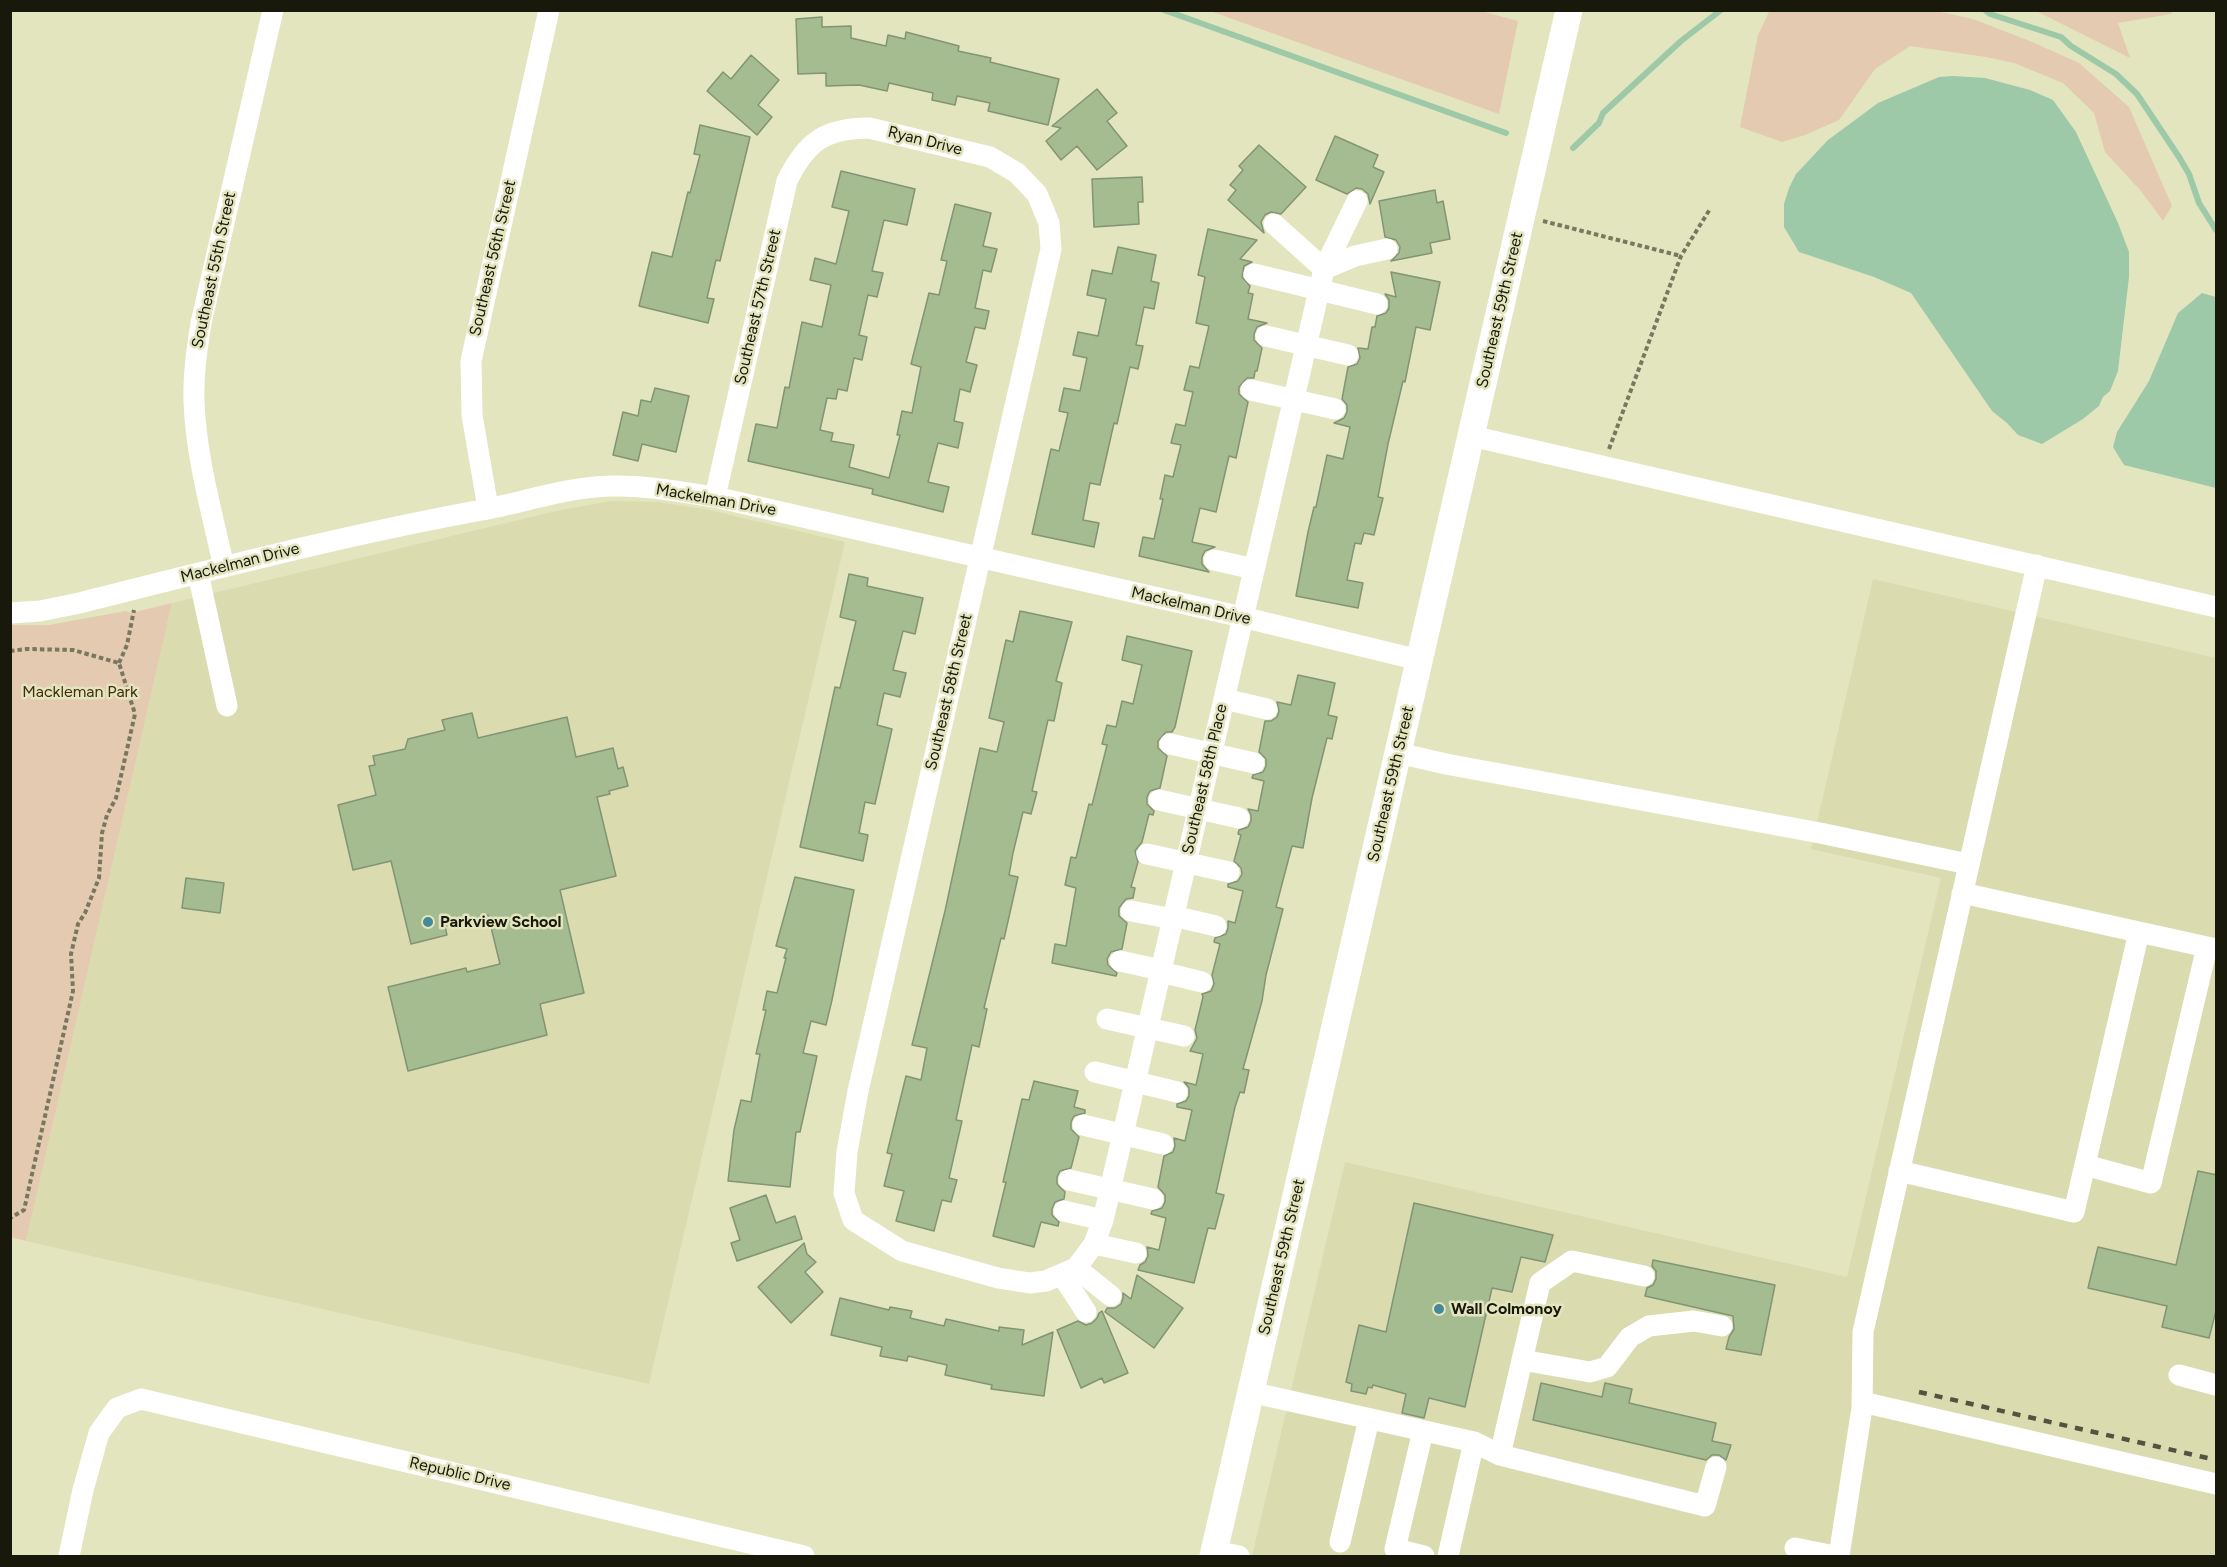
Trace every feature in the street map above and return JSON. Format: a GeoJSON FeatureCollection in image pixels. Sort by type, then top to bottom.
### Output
{"type":"FeatureCollection","features":[{"type":"Feature","properties":{"kind":"main road","name":"Southeast 59th Street"},"geometry":{"type":"LineString","coordinates":[[1222,1555],[1250,1392],[1569,10]]}},
{"type":"Feature","properties":{"kind":"street","name":"Southeast 55th Street"},"geometry":{"type":"LineString","coordinates":[[224,567],[201,457],[194,402],[196,357],[203,311],[273,10]]}},
{"type":"Feature","properties":{"kind":"street","name":"Southeast 56th Street"},"geometry":{"type":"LineString","coordinates":[[488,508],[472,415],[471,361],[549,10]]}},
{"type":"Feature","properties":{"kind":"street","name":"Ryan Drive"},"geometry":{"type":"LineString","coordinates":[[830,133],[852,128],[869,128],[990,158],[1017,173]]}},
{"type":"Feature","properties":{"kind":"street","name":"Southeast 57th Street"},"geometry":{"type":"LineString","coordinates":[[715,497],[787,181],[798,159],[812,144],[830,133]]}},
{"type":"Feature","properties":{"kind":"street","name":"Southeast 58th Street"},"geometry":{"type":"LineString","coordinates":[[1017,173],[1037,194],[1049,223],[1051,249],[861,1080],[847,1152],[844,1193],[853,1220],[902,1251],[998,1278],[1030,1283],[1069,1272]]}},
{"type":"Feature","properties":{"kind":"street","name":"Southeast 58th Place"},"geometry":{"type":"LineString","coordinates":[[1069,1272],[1094,1244],[1103,1220],[1324,269],[1357,201]]}},
{"type":"Feature","properties":{"kind":"street"},"geometry":{"type":"LineString","coordinates":[[1274,224],[1324,269],[1355,256],[1387,249]]}},
{"type":"Feature","properties":{"kind":"street"},"geometry":{"type":"LineString","coordinates":[[1254,274],[1377,304]]}},
{"type":"Feature","properties":{"kind":"street"},"geometry":{"type":"LineString","coordinates":[[1266,336],[1348,355]]}},
{"type":"Feature","properties":{"kind":"street"},"geometry":{"type":"LineString","coordinates":[[1251,390],[1335,409]]}},
{"type":"Feature","properties":{"kind":"street"},"geometry":{"type":"LineString","coordinates":[[1471,436],[2217,607]]}},
{"type":"Feature","properties":{"kind":"street","name":"Mackelman Drive"},"geometry":{"type":"LineString","coordinates":[[10,613],[40,611],[75,604],[386,528],[576,488],[613,486],[715,497],[1242,617],[1419,660]]}},
{"type":"Feature","properties":{"kind":"street"},"geometry":{"type":"LineString","coordinates":[[1214,560],[1254,569]]}},
{"type":"Feature","properties":{"kind":"street"},"geometry":{"type":"LineString","coordinates":[[1839,1557],[1862,1402],[1863,1332],[2037,565]]}},
{"type":"Feature","properties":{"kind":"street"},"geometry":{"type":"LineString","coordinates":[[198,573],[227,706]]}},
{"type":"Feature","properties":{"kind":"street"},"geometry":{"type":"LineString","coordinates":[[1224,699],[1266,710]]}},
{"type":"Feature","properties":{"kind":"street"},"geometry":{"type":"LineString","coordinates":[[1170,744],[1254,763]]}},
{"type":"Feature","properties":{"kind":"street"},"geometry":{"type":"LineString","coordinates":[[1398,753],[1446,764],[1820,833],[1968,864]]}},
{"type":"Feature","properties":{"kind":"street"},"geometry":{"type":"LineString","coordinates":[[1159,800],[1239,818]]}},
{"type":"Feature","properties":{"kind":"street"},"geometry":{"type":"LineString","coordinates":[[1147,854],[1229,872]]}},
{"type":"Feature","properties":{"kind":"street"},"geometry":{"type":"LineString","coordinates":[[1962,893],[2212,948],[2151,1183],[2085,1165]]}},
{"type":"Feature","properties":{"kind":"street"},"geometry":{"type":"LineString","coordinates":[[1131,911],[1216,926]]}},
{"type":"Feature","properties":{"kind":"street"},"geometry":{"type":"LineString","coordinates":[[1899,1171],[2074,1212],[2139,932]]}},
{"type":"Feature","properties":{"kind":"street"},"geometry":{"type":"LineString","coordinates":[[1120,961],[1202,982]]}},
{"type":"Feature","properties":{"kind":"street"},"geometry":{"type":"LineString","coordinates":[[1107,1018],[1184,1036]]}},
{"type":"Feature","properties":{"kind":"street"},"geometry":{"type":"LineString","coordinates":[[1095,1072],[1177,1092]]}},
{"type":"Feature","properties":{"kind":"street"},"geometry":{"type":"LineString","coordinates":[[1083,1125],[1163,1144]]}},
{"type":"Feature","properties":{"kind":"street"},"geometry":{"type":"LineString","coordinates":[[1069,1180],[1153,1199]]}},
{"type":"Feature","properties":{"kind":"street"},"geometry":{"type":"LineString","coordinates":[[1064,1211],[1103,1220]]}},
{"type":"Feature","properties":{"kind":"street"},"geometry":{"type":"LineString","coordinates":[[1094,1244],[1136,1253]]}},
{"type":"Feature","properties":{"kind":"street"},"geometry":{"type":"LineString","coordinates":[[1500,1455],[1540,1283],[1572,1261],[1644,1276]]}},
{"type":"Feature","properties":{"kind":"street"},"geometry":{"type":"LineString","coordinates":[[1069,1272],[1111,1296]]}},
{"type":"Feature","properties":{"kind":"street"},"geometry":{"type":"LineString","coordinates":[[1069,1272],[1086,1312]]}},
{"type":"Feature","properties":{"kind":"street"},"geometry":{"type":"LineString","coordinates":[[1522,1360],[1590,1372],[1607,1367],[1630,1338],[1649,1326],[1694,1321],[1722,1326]]}},
{"type":"Feature","properties":{"kind":"street"},"geometry":{"type":"LineString","coordinates":[[2179,1375],[2217,1385]]}},
{"type":"Feature","properties":{"kind":"street"},"geometry":{"type":"LineString","coordinates":[[1250,1392],[1474,1442],[1500,1455],[1705,1506],[1716,1467]]}},
{"type":"Feature","properties":{"kind":"street","name":"Republic Drive"},"geometry":{"type":"LineString","coordinates":[[69,1557],[83,1491],[99,1433],[117,1408],[141,1398],[804,1557]]}},
{"type":"Feature","properties":{"kind":"street"},"geometry":{"type":"LineString","coordinates":[[1862,1402],[2217,1484]]}},
{"type":"Feature","properties":{"kind":"street"},"geometry":{"type":"LineString","coordinates":[[1340,1542],[1369,1419]]}},
{"type":"Feature","properties":{"kind":"street"},"geometry":{"type":"LineString","coordinates":[[1423,1431],[1395,1549],[1424,1557]]}},
{"type":"Feature","properties":{"kind":"street"},"geometry":{"type":"LineString","coordinates":[[1448,1557],[1474,1442]]}},
{"type":"Feature","properties":{"kind":"street"},"geometry":{"type":"LineString","coordinates":[[1795,1548],[1834,1557]]}},
{"type":"Feature","properties":{"kind":"path"},"geometry":{"type":"LineString","coordinates":[[1602,466],[1681,256],[1710,209]]}},
{"type":"Feature","properties":{"kind":"path"},"geometry":{"type":"LineString","coordinates":[[1522,215],[1681,256]]}},
{"type":"Feature","properties":{"kind":"path"},"geometry":{"type":"LineString","coordinates":[[10,1218],[24,1210],[73,991],[71,954],[78,924],[99,878],[102,833],[107,815],[116,798],[135,714],[119,663],[130,634],[135,590]]}},
{"type":"Feature","properties":{"kind":"path"},"geometry":{"type":"LineString","coordinates":[[10,651],[73,650],[119,663]]}},
{"type":"Feature","properties":{"kind":"shaded area"},"geometry":{"type":"Polygon","coordinates":[[[1939,77],[1985,78],[2030,90],[2053,100],[2076,132],[2129,252],[2129,277],[2118,371],[2110,391],[2103,397],[2099,406],[2083,419],[2042,444],[2018,435],[1992,411],[1911,293],[1874,277],[1799,252],[1784,227],[1784,204],[1796,174],[1828,140],[1878,103],[1939,77]]]}},
{"type":"Feature","properties":{"kind":"shaded area"},"geometry":{"type":"Polygon","coordinates":[[[2202,293],[2216,297],[2216,488],[2124,465],[2113,447],[2117,432],[2149,381],[2178,313],[2202,293]]]}},
{"type":"Feature","properties":{"kind":"shaded area","name":"Parkview School"},"geometry":{"type":"Polygon","coordinates":[[[610,501],[657,502],[705,509],[845,542],[649,1384],[26,1241],[172,603],[556,511],[610,501]]]}},
{"type":"Feature","properties":{"kind":"shaded area"},"geometry":{"type":"Polygon","coordinates":[[[1873,579],[2216,658],[2216,1556],[1252,1556],[1345,1162],[1847,1277],[1941,878],[1811,849],[1873,579]]]}},
{"type":"Feature","properties":{"kind":"green space"},"geometry":{"type":"Polygon","coordinates":[[[1770,10],[1936,11],[1973,19],[2079,63],[2129,107],[2172,206],[2163,221],[2141,191],[2105,152],[2094,113],[2063,83],[2014,63],[1986,57],[1910,46],[1875,69],[1839,120],[1782,142],[1740,127],[1758,35],[1770,10]]]}},
{"type":"Feature","properties":{"kind":"green space"},"geometry":{"type":"Polygon","coordinates":[[[1210,11],[1481,11],[1518,21],[1499,114],[1210,11]]]}},
{"type":"Feature","properties":{"kind":"green space"},"geometry":{"type":"Polygon","coordinates":[[[2036,11],[2173,11],[2171,14],[2118,23],[2130,58],[2036,11]]]}},
{"type":"Feature","properties":{"kind":"green space","name":"Mackleman Park"},"geometry":{"type":"Polygon","coordinates":[[[172,603],[26,1241],[11,1237],[11,625],[49,625],[126,611],[131,613],[172,603]]]}},
{"type":"Feature","properties":{"kind":"building"},"geometry":{"type":"Polygon","coordinates":[[[822,17],[822,27],[851,26],[851,38],[886,46],[888,35],[905,39],[906,32],[959,46],[958,51],[991,58],[990,62],[1059,79],[1048,125],[988,111],[990,103],[957,96],[955,105],[932,100],[933,93],[889,83],[887,91],[859,85],[826,86],[826,73],[798,74],[796,19],[822,17]]]}},
{"type":"Feature","properties":{"kind":"building"},"geometry":{"type":"Polygon","coordinates":[[[751,55],[779,80],[758,105],[772,117],[757,135],[707,91],[723,72],[731,79],[751,55]]]}},
{"type":"Feature","properties":{"kind":"building"},"geometry":{"type":"Polygon","coordinates":[[[1097,89],[1117,113],[1107,121],[1127,146],[1097,170],[1077,146],[1061,160],[1046,141],[1061,128],[1052,126],[1097,89]]]}},
{"type":"Feature","properties":{"kind":"building"},"geometry":{"type":"Polygon","coordinates":[[[700,125],[750,137],[720,261],[716,260],[707,298],[714,299],[708,323],[639,306],[652,252],[672,257],[700,155],[694,154],[700,125]]]}},
{"type":"Feature","properties":{"kind":"building"},"geometry":{"type":"Polygon","coordinates":[[[1335,136],[1378,155],[1373,167],[1384,172],[1370,204],[1368,194],[1362,189],[1356,188],[1347,194],[1316,180],[1335,136]]]}},
{"type":"Feature","properties":{"kind":"building"},"geometry":{"type":"Polygon","coordinates":[[[1259,145],[1306,187],[1281,214],[1271,212],[1265,215],[1261,222],[1264,233],[1228,200],[1236,190],[1230,185],[1243,170],[1239,166],[1259,145]]]}},
{"type":"Feature","properties":{"kind":"building"},"geometry":{"type":"Polygon","coordinates":[[[841,171],[915,189],[907,225],[884,220],[872,271],[883,273],[877,297],[868,295],[859,335],[867,337],[862,360],[854,358],[847,391],[838,389],[836,399],[827,398],[820,430],[833,433],[831,441],[854,445],[849,467],[889,478],[900,435],[897,435],[902,411],[912,413],[921,367],[911,364],[929,293],[939,295],[947,261],[941,260],[955,204],[991,213],[983,246],[997,249],[991,272],[983,270],[975,308],[989,311],[985,329],[975,327],[966,362],[977,365],[970,392],[960,389],[954,421],[963,423],[958,448],[938,443],[928,482],[949,487],[943,512],[872,494],[873,489],[748,461],[756,424],[777,428],[785,387],[789,388],[802,322],[822,327],[831,285],[810,280],[815,258],[836,264],[849,211],[832,207],[841,171]]]}},
{"type":"Feature","properties":{"kind":"building"},"geometry":{"type":"Polygon","coordinates":[[[1142,177],[1143,202],[1138,202],[1139,224],[1094,227],[1092,179],[1142,177]]]}},
{"type":"Feature","properties":{"kind":"building"},"geometry":{"type":"Polygon","coordinates":[[[1435,190],[1437,203],[1443,201],[1450,239],[1430,243],[1432,253],[1391,261],[1399,253],[1400,247],[1396,240],[1385,237],[1379,201],[1435,190]]]}},
{"type":"Feature","properties":{"kind":"building"},"geometry":{"type":"Polygon","coordinates":[[[1208,229],[1257,240],[1240,259],[1252,262],[1244,266],[1242,277],[1250,286],[1248,293],[1253,294],[1248,319],[1267,323],[1257,327],[1254,334],[1254,340],[1262,348],[1254,378],[1247,378],[1239,387],[1239,394],[1248,402],[1236,458],[1229,456],[1216,512],[1200,508],[1192,542],[1215,547],[1205,551],[1202,557],[1202,564],[1209,572],[1139,556],[1143,537],[1154,539],[1163,499],[1160,499],[1165,475],[1173,477],[1181,445],[1171,443],[1176,424],[1185,426],[1193,392],[1184,390],[1190,366],[1199,368],[1209,326],[1196,323],[1205,277],[1198,275],[1208,229]]]}},
{"type":"Feature","properties":{"kind":"building"},"geometry":{"type":"Polygon","coordinates":[[[1118,247],[1156,255],[1151,281],[1159,283],[1154,309],[1144,307],[1136,345],[1143,346],[1138,369],[1130,367],[1100,485],[1090,483],[1083,520],[1099,523],[1094,547],[1032,534],[1051,449],[1059,451],[1068,413],[1059,411],[1064,388],[1080,391],[1087,358],[1073,355],[1078,332],[1098,336],[1106,299],[1087,295],[1092,270],[1112,274],[1118,247]]]}},
{"type":"Feature","properties":{"kind":"building"},"geometry":{"type":"Polygon","coordinates":[[[1391,272],[1440,282],[1430,330],[1416,327],[1405,382],[1403,381],[1388,444],[1378,497],[1383,498],[1374,535],[1364,533],[1361,544],[1355,543],[1347,580],[1363,583],[1358,608],[1296,596],[1308,532],[1327,455],[1343,459],[1350,427],[1334,423],[1344,418],[1347,412],[1347,405],[1342,399],[1348,367],[1357,364],[1360,358],[1358,348],[1368,349],[1372,327],[1375,327],[1377,316],[1386,313],[1389,308],[1389,300],[1385,294],[1396,297],[1391,272]]]}},
{"type":"Feature","properties":{"kind":"building"},"geometry":{"type":"Polygon","coordinates":[[[655,388],[689,396],[676,452],[642,444],[638,461],[613,455],[623,412],[638,416],[641,400],[651,402],[655,388]]]}},
{"type":"Feature","properties":{"kind":"building"},"geometry":{"type":"Polygon","coordinates":[[[849,574],[868,578],[867,586],[923,598],[915,634],[903,631],[893,670],[906,673],[900,697],[884,693],[877,725],[892,729],[875,804],[865,802],[859,833],[868,835],[863,861],[800,847],[835,687],[840,688],[856,621],[840,617],[849,574]]]}},
{"type":"Feature","properties":{"kind":"building"},"geometry":{"type":"Polygon","coordinates":[[[1020,611],[1072,622],[1056,681],[1062,683],[1054,721],[1048,720],[1032,791],[1037,792],[1031,814],[1023,812],[1013,853],[1009,875],[1018,877],[1004,939],[1001,938],[984,1008],[987,1009],[979,1047],[972,1045],[956,1120],[962,1121],[949,1178],[957,1180],[951,1202],[942,1200],[934,1231],[896,1221],[904,1191],[884,1186],[892,1154],[887,1153],[906,1076],[921,1080],[927,1048],[912,1045],[945,911],[980,748],[997,752],[1004,722],[989,718],[1006,640],[1013,642],[1020,611]]]}},
{"type":"Feature","properties":{"kind":"building"},"geometry":{"type":"Polygon","coordinates":[[[1127,636],[1192,651],[1175,727],[1172,732],[1166,732],[1158,741],[1158,748],[1167,756],[1160,788],[1150,791],[1147,797],[1147,804],[1154,811],[1153,815],[1149,814],[1142,842],[1135,851],[1138,862],[1131,887],[1135,888],[1133,898],[1126,899],[1119,908],[1119,916],[1127,923],[1122,949],[1111,952],[1107,959],[1108,965],[1117,973],[1116,976],[1052,963],[1055,944],[1066,946],[1076,888],[1065,885],[1071,857],[1076,858],[1089,804],[1092,805],[1107,745],[1102,744],[1107,725],[1116,727],[1122,701],[1133,704],[1142,665],[1122,660],[1127,636]]]}},
{"type":"Feature","properties":{"kind":"building"},"geometry":{"type":"Polygon","coordinates":[[[1298,675],[1335,683],[1328,715],[1337,717],[1332,739],[1327,738],[1312,798],[1303,848],[1292,846],[1276,907],[1283,909],[1266,975],[1262,1001],[1243,1069],[1249,1070],[1244,1093],[1240,1092],[1235,1107],[1216,1193],[1224,1195],[1215,1229],[1208,1228],[1194,1283],[1138,1270],[1148,1256],[1147,1247],[1159,1250],[1166,1218],[1151,1214],[1152,1211],[1162,1208],[1165,1202],[1165,1195],[1158,1187],[1164,1156],[1173,1152],[1174,1138],[1185,1141],[1192,1110],[1177,1107],[1177,1104],[1186,1101],[1189,1096],[1189,1088],[1184,1082],[1196,1085],[1203,1054],[1190,1051],[1197,1038],[1195,1030],[1202,994],[1211,991],[1214,984],[1212,975],[1220,944],[1214,942],[1215,938],[1226,934],[1228,921],[1235,923],[1243,891],[1228,887],[1228,884],[1238,881],[1242,874],[1241,868],[1234,861],[1241,835],[1238,834],[1239,830],[1248,827],[1251,821],[1248,809],[1258,811],[1264,781],[1252,778],[1253,775],[1263,772],[1266,766],[1266,759],[1259,752],[1265,721],[1271,721],[1277,717],[1279,711],[1277,702],[1291,705],[1298,675]]]}},
{"type":"Feature","properties":{"kind":"building"},"geometry":{"type":"Polygon","coordinates":[[[472,713],[478,738],[567,717],[576,757],[613,748],[618,769],[623,767],[628,786],[597,797],[616,876],[560,890],[584,993],[540,1004],[547,1035],[408,1071],[388,987],[466,968],[467,972],[500,964],[488,915],[445,926],[447,935],[411,944],[391,861],[353,870],[338,805],[376,795],[369,766],[375,765],[373,756],[405,749],[408,739],[445,730],[442,720],[472,713]]]}},
{"type":"Feature","properties":{"kind":"building"},"geometry":{"type":"Polygon","coordinates":[[[795,877],[854,890],[832,1000],[826,1025],[811,1021],[803,1053],[817,1056],[800,1132],[796,1132],[790,1187],[728,1181],[734,1130],[741,1100],[751,1102],[760,1054],[756,1054],[766,1010],[763,1010],[767,991],[777,993],[786,958],[784,958],[787,949],[776,946],[795,877]]]}},
{"type":"Feature","properties":{"kind":"building"},"geometry":{"type":"Polygon","coordinates":[[[186,878],[224,883],[220,913],[182,908],[186,878]]]}},
{"type":"Feature","properties":{"kind":"building"},"geometry":{"type":"Polygon","coordinates":[[[1034,1081],[1078,1091],[1074,1107],[1085,1110],[1085,1113],[1074,1116],[1071,1122],[1071,1129],[1079,1137],[1071,1168],[1060,1171],[1057,1177],[1057,1184],[1065,1192],[1064,1199],[1055,1202],[1052,1209],[1052,1215],[1059,1222],[1058,1226],[1041,1222],[1034,1247],[993,1236],[1022,1099],[1029,1100],[1034,1081]]]}},
{"type":"Feature","properties":{"kind":"building"},"geometry":{"type":"Polygon","coordinates":[[[2198,1171],[2217,1175],[2217,1307],[2209,1338],[2162,1327],[2167,1306],[2088,1288],[2098,1247],[2176,1265],[2198,1171]]]}},
{"type":"Feature","properties":{"kind":"building"},"geometry":{"type":"Polygon","coordinates":[[[766,1195],[776,1223],[795,1216],[802,1239],[737,1261],[731,1243],[740,1240],[730,1208],[766,1195]]]}},
{"type":"Feature","properties":{"kind":"building","name":"Wall Colmonoy"},"geometry":{"type":"Polygon","coordinates":[[[1414,1203],[1553,1235],[1545,1262],[1521,1257],[1512,1292],[1492,1288],[1465,1407],[1429,1398],[1424,1418],[1402,1413],[1406,1394],[1373,1385],[1372,1388],[1368,1387],[1366,1394],[1351,1391],[1352,1384],[1346,1382],[1359,1325],[1386,1332],[1414,1203]]]}},
{"type":"Feature","properties":{"kind":"building"},"geometry":{"type":"Polygon","coordinates":[[[804,1243],[807,1254],[816,1262],[805,1272],[823,1292],[791,1323],[758,1287],[804,1243]]]}},
{"type":"Feature","properties":{"kind":"building"},"geometry":{"type":"Polygon","coordinates":[[[1653,1260],[1775,1285],[1761,1355],[1726,1349],[1734,1329],[1733,1316],[1645,1296],[1647,1288],[1653,1285],[1656,1279],[1656,1271],[1652,1266],[1653,1260]]]}},
{"type":"Feature","properties":{"kind":"building"},"geometry":{"type":"Polygon","coordinates":[[[1137,1275],[1183,1308],[1154,1348],[1105,1312],[1107,1308],[1115,1308],[1121,1304],[1123,1293],[1131,1299],[1137,1275]]]}},
{"type":"Feature","properties":{"kind":"building"},"geometry":{"type":"Polygon","coordinates":[[[840,1298],[889,1310],[890,1307],[912,1311],[910,1318],[944,1326],[946,1319],[999,1331],[999,1327],[1024,1330],[1022,1345],[1053,1332],[1044,1396],[991,1389],[992,1385],[945,1375],[947,1365],[908,1356],[907,1361],[880,1356],[882,1347],[831,1335],[840,1298]]]}},
{"type":"Feature","properties":{"kind":"building"},"geometry":{"type":"Polygon","coordinates":[[[1102,1311],[1128,1373],[1104,1383],[1102,1378],[1081,1388],[1057,1330],[1078,1321],[1086,1325],[1092,1323],[1102,1311]]]}},
{"type":"Feature","properties":{"kind":"building"},"geometry":{"type":"Polygon","coordinates":[[[1541,1383],[1602,1397],[1605,1383],[1632,1389],[1629,1403],[1716,1423],[1712,1441],[1731,1445],[1726,1460],[1719,1455],[1712,1455],[1706,1460],[1533,1420],[1541,1383]]]}},
{"type":"Feature","properties":{"kind":"waterway"},"geometry":{"type":"LineString","coordinates":[[1164,10],[1506,133]]}},
{"type":"Feature","properties":{"kind":"waterway"},"geometry":{"type":"LineString","coordinates":[[1573,148],[1599,123],[1603,113],[1681,41],[1721,10]]}},
{"type":"Feature","properties":{"kind":"waterway"},"geometry":{"type":"LineString","coordinates":[[1985,10],[1990,14],[2061,37],[2071,46],[2116,74],[2137,94],[2179,157],[2189,174],[2199,203],[2216,230]]}},
{"type":"Feature","properties":{"kind":"railway"},"geometry":{"type":"LineString","coordinates":[[1919,1392],[2216,1460]]}},
{"type":"Feature","properties":{"kind":"place","name":"Parkview School"},"geometry":{"type":"Point","coordinates":[428,922]}},
{"type":"Feature","properties":{"kind":"place","name":"Wall Colmonoy"},"geometry":{"type":"Point","coordinates":[1439,1309]}}]}
